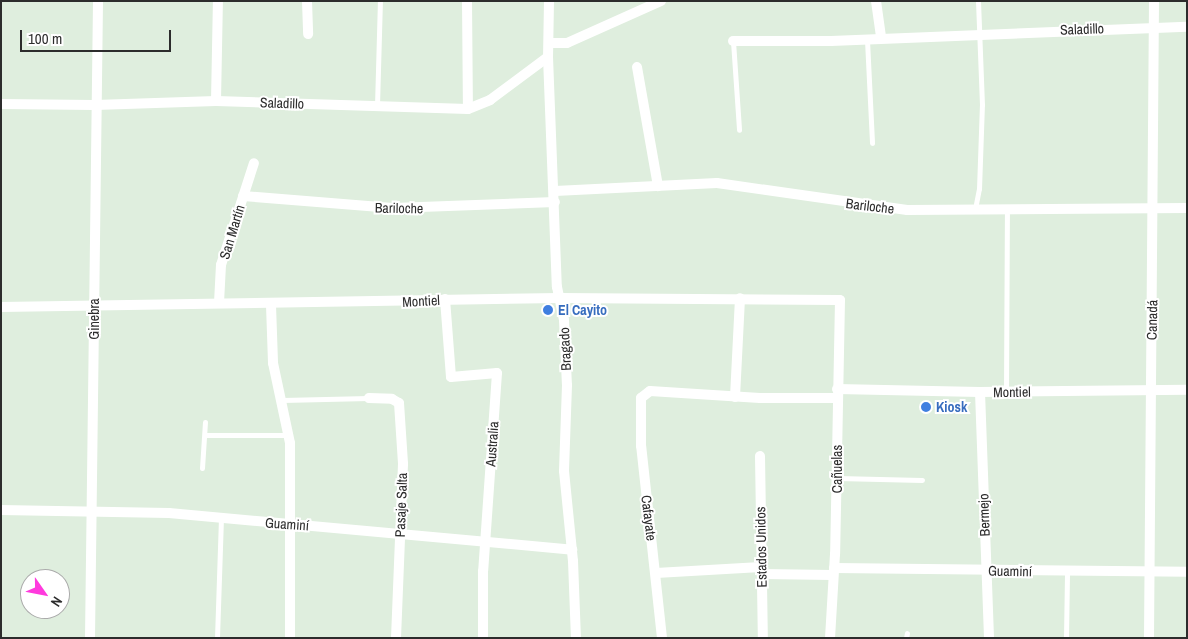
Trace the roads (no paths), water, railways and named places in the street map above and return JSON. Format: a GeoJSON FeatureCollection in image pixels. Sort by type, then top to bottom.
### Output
{"type":"FeatureCollection","features":[{"type":"Feature","properties":{"kind":"street","name":"Ginebra"},"geometry":{"type":"LineString","coordinates":[[90,638],[95,105],[98,1]]}},
{"type":"Feature","properties":{"kind":"street"},"geometry":{"type":"LineString","coordinates":[[216,101],[218,1]]}},
{"type":"Feature","properties":{"kind":"street"},"geometry":{"type":"LineString","coordinates":[[307,1],[308,34]]}},
{"type":"Feature","properties":{"kind":"street"},"geometry":{"type":"LineString","coordinates":[[467,1],[468,109]]}},
{"type":"Feature","properties":{"kind":"street","name":"Bragado"},"geometry":{"type":"LineString","coordinates":[[549,1],[548,57],[560,298],[567,385],[564,471],[572,550],[576,638]]}},
{"type":"Feature","properties":{"kind":"street"},"geometry":{"type":"LineString","coordinates":[[549,43],[567,43],[661,1]]}},
{"type":"Feature","properties":{"kind":"street"},"geometry":{"type":"LineString","coordinates":[[876,1],[881,37]]}},
{"type":"Feature","properties":{"kind":"street","name":"Canadá"},"geometry":{"type":"LineString","coordinates":[[1149,638],[1151,573],[1150,390],[1155,208],[1154,1]]}},
{"type":"Feature","properties":{"kind":"street","name":"Saladillo"},"geometry":{"type":"LineString","coordinates":[[733,41],[867,40],[881,37],[978,33],[1187,27]]}},
{"type":"Feature","properties":{"kind":"street","name":"Saladillo"},"geometry":{"type":"LineString","coordinates":[[1,104],[95,105],[216,101],[468,109],[490,100],[548,57]]}},
{"type":"Feature","properties":{"kind":"street"},"geometry":{"type":"LineString","coordinates":[[637,67],[658,186]]}},
{"type":"Feature","properties":{"kind":"street","name":"San Martín"},"geometry":{"type":"LineString","coordinates":[[219,304],[221,265],[254,163]]}},
{"type":"Feature","properties":{"kind":"street","name":"Bariloche"},"geometry":{"type":"LineString","coordinates":[[555,191],[717,183],[888,208],[1187,208]]}},
{"type":"Feature","properties":{"kind":"street","name":"Bariloche"},"geometry":{"type":"LineString","coordinates":[[243,196],[393,208],[555,202]]}},
{"type":"Feature","properties":{"kind":"street","name":"Montiel"},"geometry":{"type":"LineString","coordinates":[[1,307],[271,305],[444,299],[560,298],[840,300]]}},
{"type":"Feature","properties":{"kind":"street"},"geometry":{"type":"LineString","coordinates":[[734,397],[740,298]]}},
{"type":"Feature","properties":{"kind":"street","name":"Australia"},"geometry":{"type":"LineString","coordinates":[[444,299],[451,377],[497,373],[486,540],[483,638]]}},
{"type":"Feature","properties":{"kind":"street","name":"Cañuelas"},"geometry":{"type":"LineString","coordinates":[[830,638],[837,478],[840,300]]}},
{"type":"Feature","properties":{"kind":"street"},"geometry":{"type":"LineString","coordinates":[[271,305],[273,363],[288,435],[290,638]]}},
{"type":"Feature","properties":{"kind":"street","name":"Montiel"},"geometry":{"type":"LineString","coordinates":[[640,398],[650,392],[734,397],[837,393],[1187,390]]}},
{"type":"Feature","properties":{"kind":"street","name":"Bermejo"},"geometry":{"type":"LineString","coordinates":[[980,392],[989,638]]}},
{"type":"Feature","properties":{"kind":"street","name":"Pasaje Salta"},"geometry":{"type":"LineString","coordinates":[[369,398],[392,399],[399,404],[402,464],[396,638]]}},
{"type":"Feature","properties":{"kind":"street","name":"Cafayate"},"geometry":{"type":"LineString","coordinates":[[640,398],[640,446],[662,638]]}},
{"type":"Feature","properties":{"kind":"street","name":"Estados Unidos"},"geometry":{"type":"LineString","coordinates":[[760,456],[763,638]]}},
{"type":"Feature","properties":{"kind":"street","name":"Guaminí"},"geometry":{"type":"LineString","coordinates":[[1,510],[170,512],[221,519],[486,540],[572,550]]}},
{"type":"Feature","properties":{"kind":"street","name":"Guaminí"},"geometry":{"type":"LineString","coordinates":[[656,573],[986,570],[1187,572]]}},
{"type":"Feature","properties":{"kind":"lane"},"geometry":{"type":"LineString","coordinates":[[377,106],[380,1]]}},
{"type":"Feature","properties":{"kind":"lane"},"geometry":{"type":"LineString","coordinates":[[975,209],[980,172],[978,1]]}},
{"type":"Feature","properties":{"kind":"lane"},"geometry":{"type":"LineString","coordinates":[[867,40],[872,143]]}},
{"type":"Feature","properties":{"kind":"lane"},"geometry":{"type":"LineString","coordinates":[[733,41],[739,130]]}},
{"type":"Feature","properties":{"kind":"lane"},"geometry":{"type":"LineString","coordinates":[[1006,392],[1007,209]]}},
{"type":"Feature","properties":{"kind":"lane"},"geometry":{"type":"LineString","coordinates":[[282,400],[369,398]]}},
{"type":"Feature","properties":{"kind":"lane"},"geometry":{"type":"LineString","coordinates":[[202,468],[205,422]]}},
{"type":"Feature","properties":{"kind":"lane"},"geometry":{"type":"LineString","coordinates":[[204,435],[288,435]]}},
{"type":"Feature","properties":{"kind":"lane"},"geometry":{"type":"LineString","coordinates":[[837,478],[922,480]]}},
{"type":"Feature","properties":{"kind":"lane"},"geometry":{"type":"LineString","coordinates":[[217,638],[221,519]]}},
{"type":"Feature","properties":{"kind":"lane"},"geometry":{"type":"LineString","coordinates":[[1066,638],[1067,572]]}},
{"type":"Feature","properties":{"kind":"place","name":"El Cayito"},"geometry":{"type":"Point","coordinates":[548,310]}},
{"type":"Feature","properties":{"kind":"place","name":"Kiosk"},"geometry":{"type":"Point","coordinates":[926,407]}}]}
